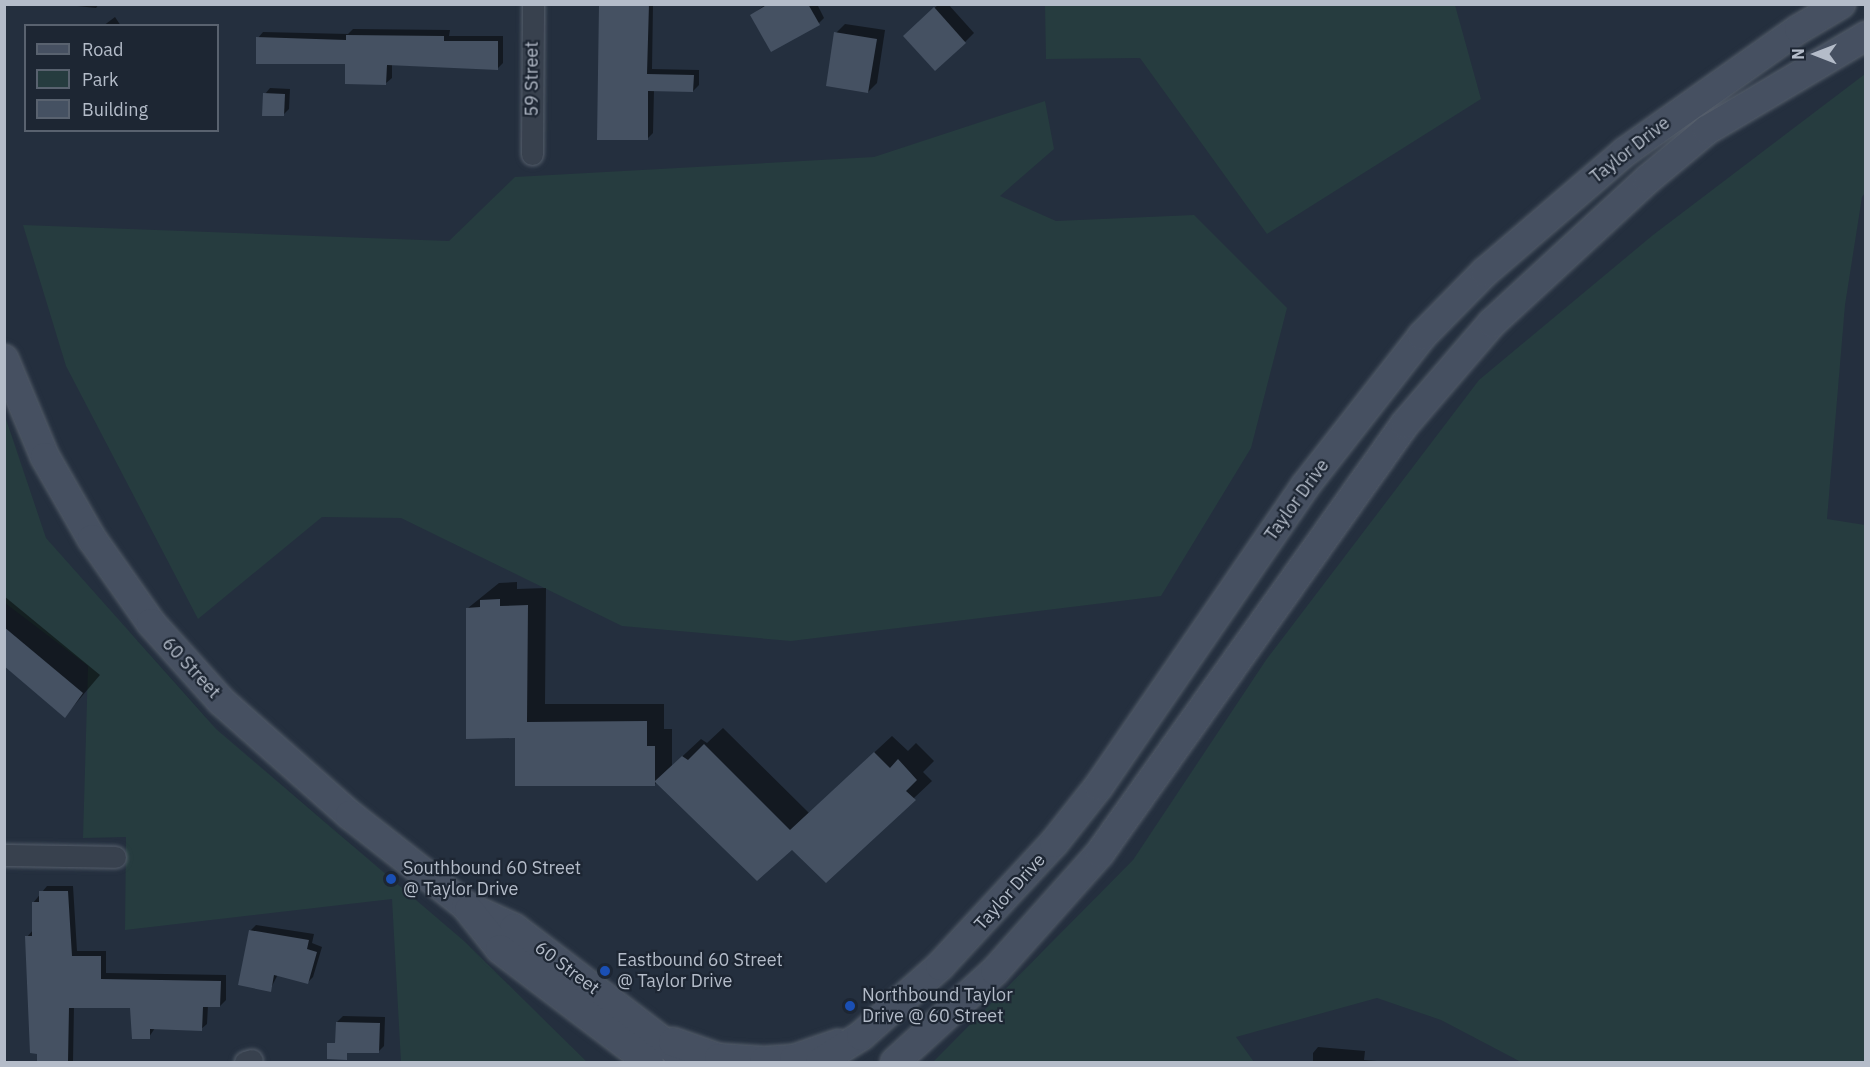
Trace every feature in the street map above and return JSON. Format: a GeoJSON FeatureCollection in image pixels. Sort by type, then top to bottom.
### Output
{"type":"FeatureCollection","features":[{"type":"Feature","properties":{"kind":"main road","name":"Taylor Drive"},"geometry":{"type":"LineString","coordinates":[[820,1062],[861,1036],[940,966],[1054,843],[1099,786],[1305,486],[1422,336],[1485,272],[1625,152],[1798,29],[1841,4]]}},
{"type":"Feature","properties":{"kind":"main road","name":"Taylor Drive"},"geometry":{"type":"LineString","coordinates":[[900,1059],[995,970],[1100,853],[1391,442],[1492,322],[1640,186],[1707,130],[1866,36]]}},
{"type":"Feature","properties":{"kind":"main road","name":"60 Street"},"geometry":{"type":"LineString","coordinates":[[4,359],[68,501],[151,623],[259,737],[350,815],[466,906],[514,928],[653,1049],[690,1062]]}},
{"type":"Feature","properties":{"kind":"main road","name":"60 Street"},"geometry":{"type":"LineString","coordinates":[[466,906],[500,949],[629,1053],[653,1049]]}},
{"type":"Feature","properties":{"kind":"main road"},"geometry":{"type":"LineString","coordinates":[[653,1049],[719,1058],[764,1061],[794,1059],[861,1036]]}},
{"type":"Feature","properties":{"kind":"street","name":"59 Street"},"geometry":{"type":"LineString","coordinates":[[532,154],[533,4]]}},
{"type":"Feature","properties":{"kind":"street"},"geometry":{"type":"LineString","coordinates":[[4,855],[115,857]]}},
{"type":"Feature","properties":{"kind":"green space"},"geometry":{"type":"Polygon","coordinates":[[[1045,5],[1455,5],[1481,99],[1267,234],[1140,58],[1046,59],[1045,5]]]}},
{"type":"Feature","properties":{"kind":"green space"},"geometry":{"type":"Polygon","coordinates":[[[1865,74],[1865,193],[1862,197],[1845,305],[1827,519],[1865,525],[1865,1062],[1521,1062],[1441,1020],[1377,998],[1236,1037],[1254,1062],[933,1062],[1133,860],[1266,660],[1479,380],[1653,235],[1865,74]]]}},
{"type":"Feature","properties":{"kind":"green space"},"geometry":{"type":"Polygon","coordinates":[[[1045,101],[1054,149],[1000,196],[1056,221],[1194,215],[1287,308],[1251,448],[1161,596],[791,641],[622,626],[401,518],[322,517],[198,619],[66,366],[23,225],[449,241],[515,177],[874,157],[1045,101]]]}},
{"type":"Feature","properties":{"kind":"green space"},"geometry":{"type":"Polygon","coordinates":[[[4,413],[46,538],[216,729],[464,941],[587,1062],[401,1062],[392,899],[125,930],[126,837],[83,838],[88,666],[5,603],[4,413]]]}},
{"type":"Feature","properties":{"kind":"building"},"geometry":{"type":"Polygon","coordinates":[[[599,4],[649,4],[647,74],[694,75],[693,92],[648,91],[648,140],[597,140],[599,4]]]}},
{"type":"Feature","properties":{"kind":"building"},"geometry":{"type":"Polygon","coordinates":[[[768,4],[808,4],[820,25],[771,52],[750,15],[768,4]]]}},
{"type":"Feature","properties":{"kind":"building"},"geometry":{"type":"Polygon","coordinates":[[[934,7],[966,43],[935,71],[903,36],[934,7]]]}},
{"type":"Feature","properties":{"kind":"building"},"geometry":{"type":"Polygon","coordinates":[[[834,32],[877,39],[868,93],[826,86],[834,32]]]}},
{"type":"Feature","properties":{"kind":"building"},"geometry":{"type":"Polygon","coordinates":[[[346,35],[444,36],[444,41],[498,41],[498,70],[387,65],[386,85],[345,84],[345,64],[256,64],[256,37],[346,40],[346,35]]]}},
{"type":"Feature","properties":{"kind":"building"},"geometry":{"type":"Polygon","coordinates":[[[263,93],[285,94],[284,116],[262,116],[263,93]]]}},
{"type":"Feature","properties":{"kind":"building"},"geometry":{"type":"Polygon","coordinates":[[[500,599],[500,606],[528,605],[527,722],[647,721],[647,746],[655,746],[655,781],[682,756],[688,760],[704,744],[790,830],[874,752],[890,768],[898,759],[917,780],[906,791],[916,800],[826,883],[792,850],[757,881],[655,782],[655,786],[515,786],[515,738],[466,739],[466,608],[480,607],[480,600],[500,599]]]}},
{"type":"Feature","properties":{"kind":"building"},"geometry":{"type":"Polygon","coordinates":[[[4,627],[83,693],[65,718],[4,666],[4,627]]]}},
{"type":"Feature","properties":{"kind":"building"},"geometry":{"type":"Polygon","coordinates":[[[39,891],[68,891],[72,956],[101,956],[101,979],[221,981],[220,1007],[203,1007],[202,1031],[150,1029],[150,1039],[132,1039],[130,1008],[69,1008],[68,1062],[37,1062],[37,1054],[30,1053],[25,936],[32,936],[32,902],[39,902],[39,891]]]}},
{"type":"Feature","properties":{"kind":"building"},"geometry":{"type":"Polygon","coordinates":[[[249,930],[309,940],[307,949],[317,952],[308,984],[274,975],[271,992],[238,985],[249,930]]]}},
{"type":"Feature","properties":{"kind":"building"},"geometry":{"type":"Polygon","coordinates":[[[336,1022],[380,1023],[379,1053],[347,1053],[347,1060],[327,1059],[327,1043],[335,1043],[336,1022]]]}},
{"type":"Feature","properties":{"kind":"place","name":"Southbound 60 Street @ Taylor Drive"},"geometry":{"type":"Point","coordinates":[391,879]}},
{"type":"Feature","properties":{"kind":"place","name":"Eastbound 60 Street @ Taylor Drive"},"geometry":{"type":"Point","coordinates":[605,971]}},
{"type":"Feature","properties":{"kind":"place","name":"Northbound Taylor Drive @ 60 Street"},"geometry":{"type":"Point","coordinates":[850,1006]}}]}
